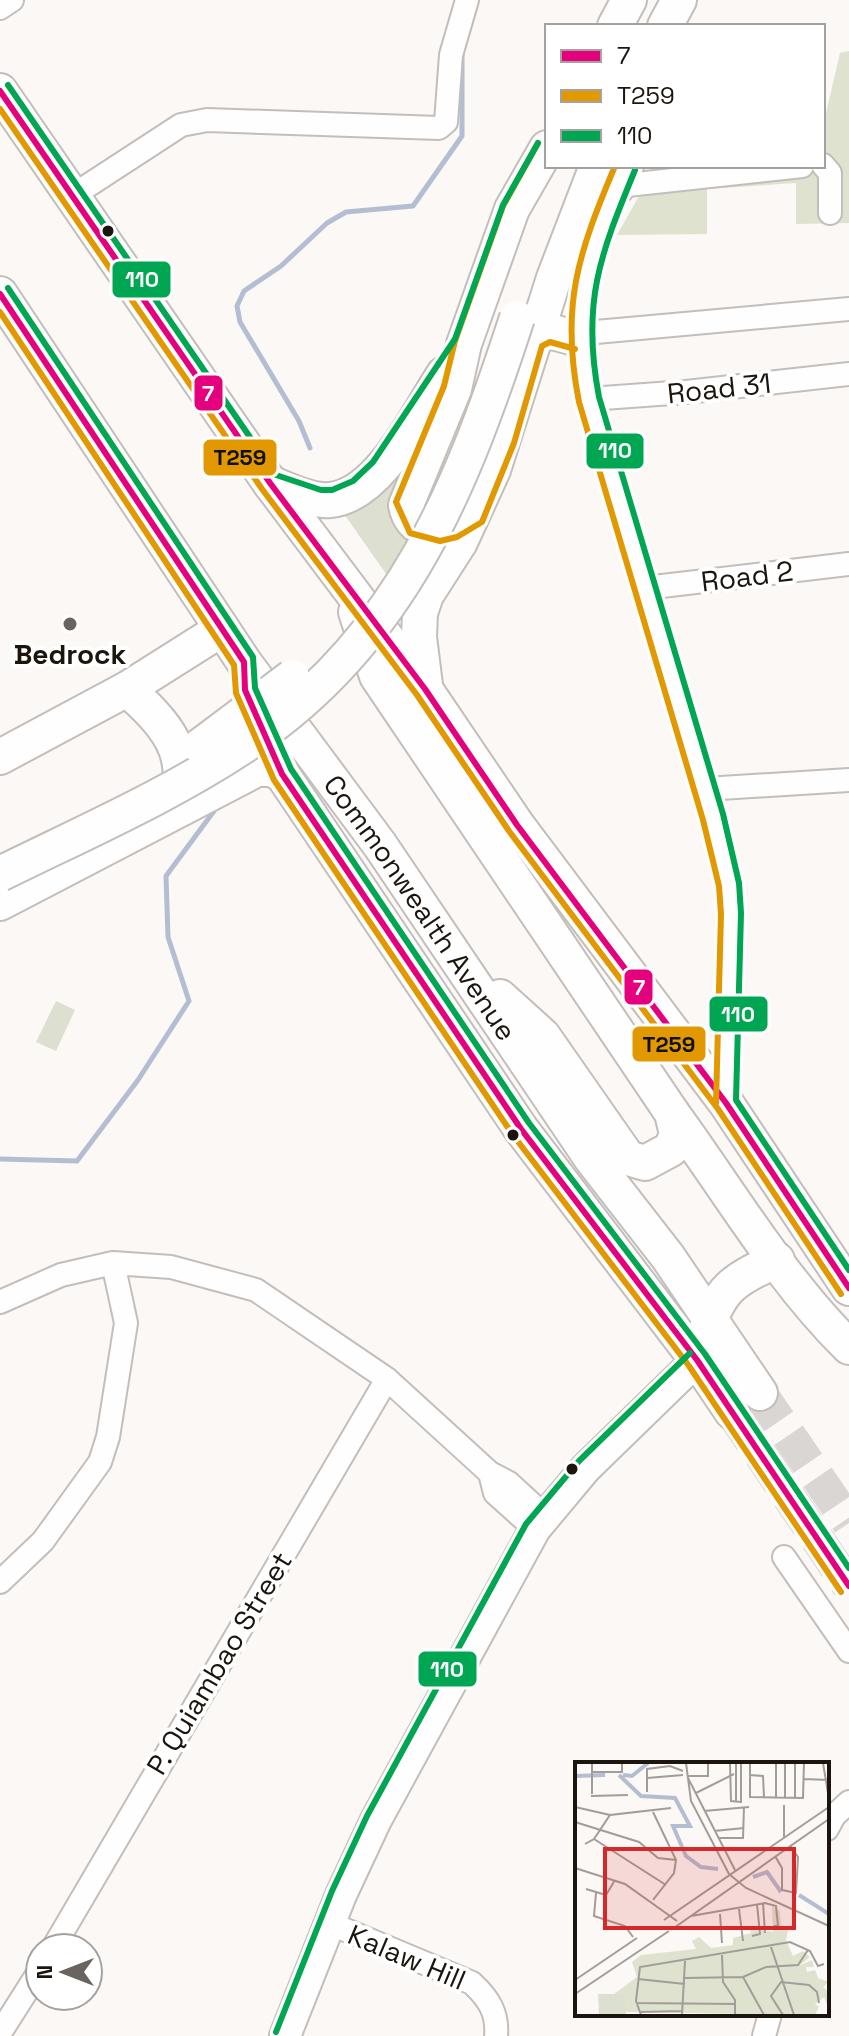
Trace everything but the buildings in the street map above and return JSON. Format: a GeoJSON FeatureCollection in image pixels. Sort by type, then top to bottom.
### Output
{"type":"FeatureCollection","features":[{"type":"Feature","properties":{"kind":"main road"},"geometry":{"type":"LineString","coordinates":[[616,24],[629,0]]}},
{"type":"Feature","properties":{"kind":"main road"},"geometry":{"type":"LineString","coordinates":[[666,24],[681,0]]}},
{"type":"Feature","properties":{"kind":"main road"},"geometry":{"type":"LineString","coordinates":[[675,24],[681,0]]}},
{"type":"Feature","properties":{"kind":"main road"},"geometry":{"type":"LineString","coordinates":[[0,91],[270,483],[425,689],[517,825],[726,1103],[849,1288]]}},
{"type":"Feature","properties":{"kind":"main road"},"geometry":{"type":"LineString","coordinates":[[474,516],[450,530],[428,531],[412,521],[406,505],[454,389],[464,344],[512,209],[545,151]]}},
{"type":"Feature","properties":{"kind":"main road"},"geometry":{"type":"LineString","coordinates":[[425,689],[420,613],[426,595],[474,516],[504,440],[516,323],[549,168]]}},
{"type":"Feature","properties":{"kind":"main road"},"geometry":{"type":"LineString","coordinates":[[0,874],[210,768],[269,728],[336,666],[393,599],[432,537],[474,448],[555,215],[580,168]]}},
{"type":"Feature","properties":{"kind":"main road"},"geometry":{"type":"LineString","coordinates":[[0,848],[213,739],[278,689],[349,619],[375,587],[419,516],[464,410],[516,323],[614,173]]}},
{"type":"Feature","properties":{"kind":"main road","name":"Commonwealth Avenue"},"geometry":{"type":"LineString","coordinates":[[0,294],[244,662],[459,958],[591,1158],[668,1257],[720,1306],[760,1393]]}},
{"type":"Feature","properties":{"kind":"main road"},"geometry":{"type":"LineString","coordinates":[[516,323],[578,334]]}},
{"type":"Feature","properties":{"kind":"main road"},"geometry":{"type":"LineString","coordinates":[[270,483],[327,501],[359,490],[395,449],[464,344]]}},
{"type":"Feature","properties":{"kind":"main road"},"geometry":{"type":"LineString","coordinates":[[346,582],[377,676],[672,1113],[777,1260],[825,1323],[849,1347]]}},
{"type":"Feature","properties":{"kind":"main road"},"geometry":{"type":"LineString","coordinates":[[0,757],[127,689],[222,629]]}},
{"type":"Feature","properties":{"kind":"main road","name":"Commonwealth Avenue"},"geometry":{"type":"LineString","coordinates":[[244,662],[245,690],[282,774],[521,1129],[697,1360],[732,1412]]}},
{"type":"Feature","properties":{"kind":"main road"},"geometry":{"type":"LineString","coordinates":[[127,689],[161,719],[175,741],[181,758],[179,795],[167,818]]}},
{"type":"Feature","properties":{"kind":"main road"},"geometry":{"type":"LineString","coordinates":[[0,903],[257,769],[271,769],[282,774]]}},
{"type":"Feature","properties":{"kind":"main road"},"geometry":{"type":"LineString","coordinates":[[459,958],[543,1036],[631,1160],[649,1162],[671,1149],[677,1134],[672,1113]]}},
{"type":"Feature","properties":{"kind":"main road","name":"Commonwealth Avenue"},"geometry":{"type":"LineString","coordinates":[[591,1158],[697,1360]]}},
{"type":"Feature","properties":{"kind":"main road"},"geometry":{"type":"LineString","coordinates":[[668,1257],[690,1273],[714,1279],[720,1306]]}},
{"type":"Feature","properties":{"kind":"main road"},"geometry":{"type":"LineString","coordinates":[[285,2036],[329,1923],[376,1820],[540,1522],[586,1468],[697,1360],[720,1306],[777,1260]]}},
{"type":"Feature","properties":{"kind":"street"},"geometry":{"type":"LineString","coordinates":[[0,8],[12,0]]}},
{"type":"Feature","properties":{"kind":"street"},"geometry":{"type":"LineString","coordinates":[[72,196],[181,125],[439,128],[446,122],[451,55],[467,0]]}},
{"type":"Feature","properties":{"kind":"street"},"geometry":{"type":"LineString","coordinates":[[825,167],[830,173],[830,213]]}},
{"type":"Feature","properties":{"kind":"street"},"geometry":{"type":"LineString","coordinates":[[726,1103],[732,946],[729,884],[705,789],[589,399],[578,334],[589,258],[614,173],[748,168]]}},
{"type":"Feature","properties":{"kind":"street"},"geometry":{"type":"LineString","coordinates":[[578,334],[849,309]]}},
{"type":"Feature","properties":{"kind":"street","name":"Road 31"},"geometry":{"type":"LineString","coordinates":[[589,399],[849,374]]}},
{"type":"Feature","properties":{"kind":"street","name":"Road 2"},"geometry":{"type":"LineString","coordinates":[[645,588],[849,564]]}},
{"type":"Feature","properties":{"kind":"street"},"geometry":{"type":"LineString","coordinates":[[705,789],[849,780]]}},
{"type":"Feature","properties":{"kind":"street"},"geometry":{"type":"LineString","coordinates":[[0,1582],[43,1541],[100,1462],[108,1437],[126,1323],[113,1263]]}},
{"type":"Feature","properties":{"kind":"street"},"geometry":{"type":"LineString","coordinates":[[0,1302],[61,1275],[113,1263],[171,1267],[256,1290],[387,1379],[490,1473],[503,1479],[540,1522]]}},
{"type":"Feature","properties":{"kind":"street","name":"P. Quiambao Street"},"geometry":{"type":"LineString","coordinates":[[62,1932],[387,1379]]}},
{"type":"Feature","properties":{"kind":"street"},"geometry":{"type":"LineString","coordinates":[[784,1557],[849,1651]]}},
{"type":"Feature","properties":{"kind":"street"},"geometry":{"type":"LineString","coordinates":[[829,1825],[849,1802]]}},
{"type":"Feature","properties":{"kind":"street","name":"Kalaw Hill"},"geometry":{"type":"LineString","coordinates":[[329,1923],[472,1983],[488,1999],[497,2019],[496,2036]]}},
{"type":"Feature","properties":{"kind":"street"},"geometry":{"type":"LineString","coordinates":[[0,2033],[24,1995]]}},
{"type":"Feature","properties":{"kind":"street"},"geometry":{"type":"LineString","coordinates":[[764,2036],[769,2016]]}},
{"type":"Feature","properties":{"kind":"green space"},"geometry":{"type":"Polygon","coordinates":[[[849,51],[849,223],[796,224],[796,183],[707,189],[707,234],[617,235],[655,168],[825,168],[825,117],[840,53],[849,51]]]}},
{"type":"Feature","properties":{"kind":"green space"},"geometry":{"type":"Polygon","coordinates":[[[403,465],[412,535],[408,605],[344,514],[368,502],[403,465]]]}},
{"type":"Feature","properties":{"kind":"green space"},"geometry":{"type":"Polygon","coordinates":[[[56,1001],[75,1010],[56,1051],[36,1042],[56,1001]]]}},
{"type":"Feature","properties":{"kind":"waterway"},"geometry":{"type":"LineString","coordinates":[[310,448],[299,421],[240,322],[237,306],[244,291],[281,266],[327,223],[346,212],[413,206],[462,136],[462,55]]}},
{"type":"Feature","properties":{"kind":"waterway"},"geometry":{"type":"LineString","coordinates":[[0,1159],[77,1161],[138,1080],[189,1001],[168,937],[166,876],[214,811]]}},
{"type":"Feature","properties":{"kind":"tunnel"},"geometry":{"type":"LineString","coordinates":[[760,1393],[849,1523]]}},
{"type":"Feature","properties":{"kind":"tunnel"},"geometry":{"type":"LineString","coordinates":[[732,1412],[849,1586]]}},
{"type":"Feature","properties":{"kind":"transit line","name":"110"},"geometry":{"type":"LineString","coordinates":[[8,85],[276,475],[321,490],[332,490],[353,481],[373,462],[455,339],[503,205],[538,143]]}},
{"type":"Feature","properties":{"kind":"transit line","name":"7"},"geometry":{"type":"LineString","coordinates":[[0,91],[270,483],[425,689],[517,825],[726,1103],[849,1288]]}},
{"type":"Feature","properties":{"kind":"transit line","name":"T259"},"geometry":{"type":"LineString","coordinates":[[0,109],[262,489],[417,695],[509,831],[718,1109],[841,1294]]}},
{"type":"Feature","properties":{"kind":"transit line","name":"T259"},"geometry":{"type":"LineString","coordinates":[[538,143],[503,206],[455,341],[444,386],[396,502],[410,533],[440,541],[457,537],[482,522],[514,443],[542,346],[550,342],[575,349]]}},
{"type":"Feature","properties":{"kind":"transit line","name":"T259"},"geometry":{"type":"LineString","coordinates":[[614,168],[591,226],[576,281],[571,337],[574,368],[579,402],[703,820],[719,886],[716,1103]]}},
{"type":"Feature","properties":{"kind":"transit line","name":"110"},"geometry":{"type":"LineString","coordinates":[[635,170],[603,254],[597,280],[592,334],[599,397],[723,814],[739,883],[741,913],[736,1100],[849,1270]]}},
{"type":"Feature","properties":{"kind":"transit line","name":"110"},"geometry":{"type":"LineString","coordinates":[[8,288],[253,657],[255,688],[291,769],[529,1123],[705,1354],[849,1568]]}},
{"type":"Feature","properties":{"kind":"transit line","name":"7"},"geometry":{"type":"LineString","coordinates":[[0,294],[244,662],[245,690],[282,774],[521,1129],[697,1360],[849,1586]]}},
{"type":"Feature","properties":{"kind":"transit line","name":"T259"},"geometry":{"type":"LineString","coordinates":[[0,312],[234,665],[236,693],[274,780],[513,1135],[689,1366],[841,1592]]}},
{"type":"Feature","properties":{"kind":"transit line","name":"110"},"geometry":{"type":"LineString","coordinates":[[276,2032],[332,1891],[367,1816],[526,1524],[579,1461],[690,1353]]}},
{"type":"Feature","properties":{"kind":"place","name":"Bedrock"},"geometry":{"type":"Point","coordinates":[70,624]}}]}
